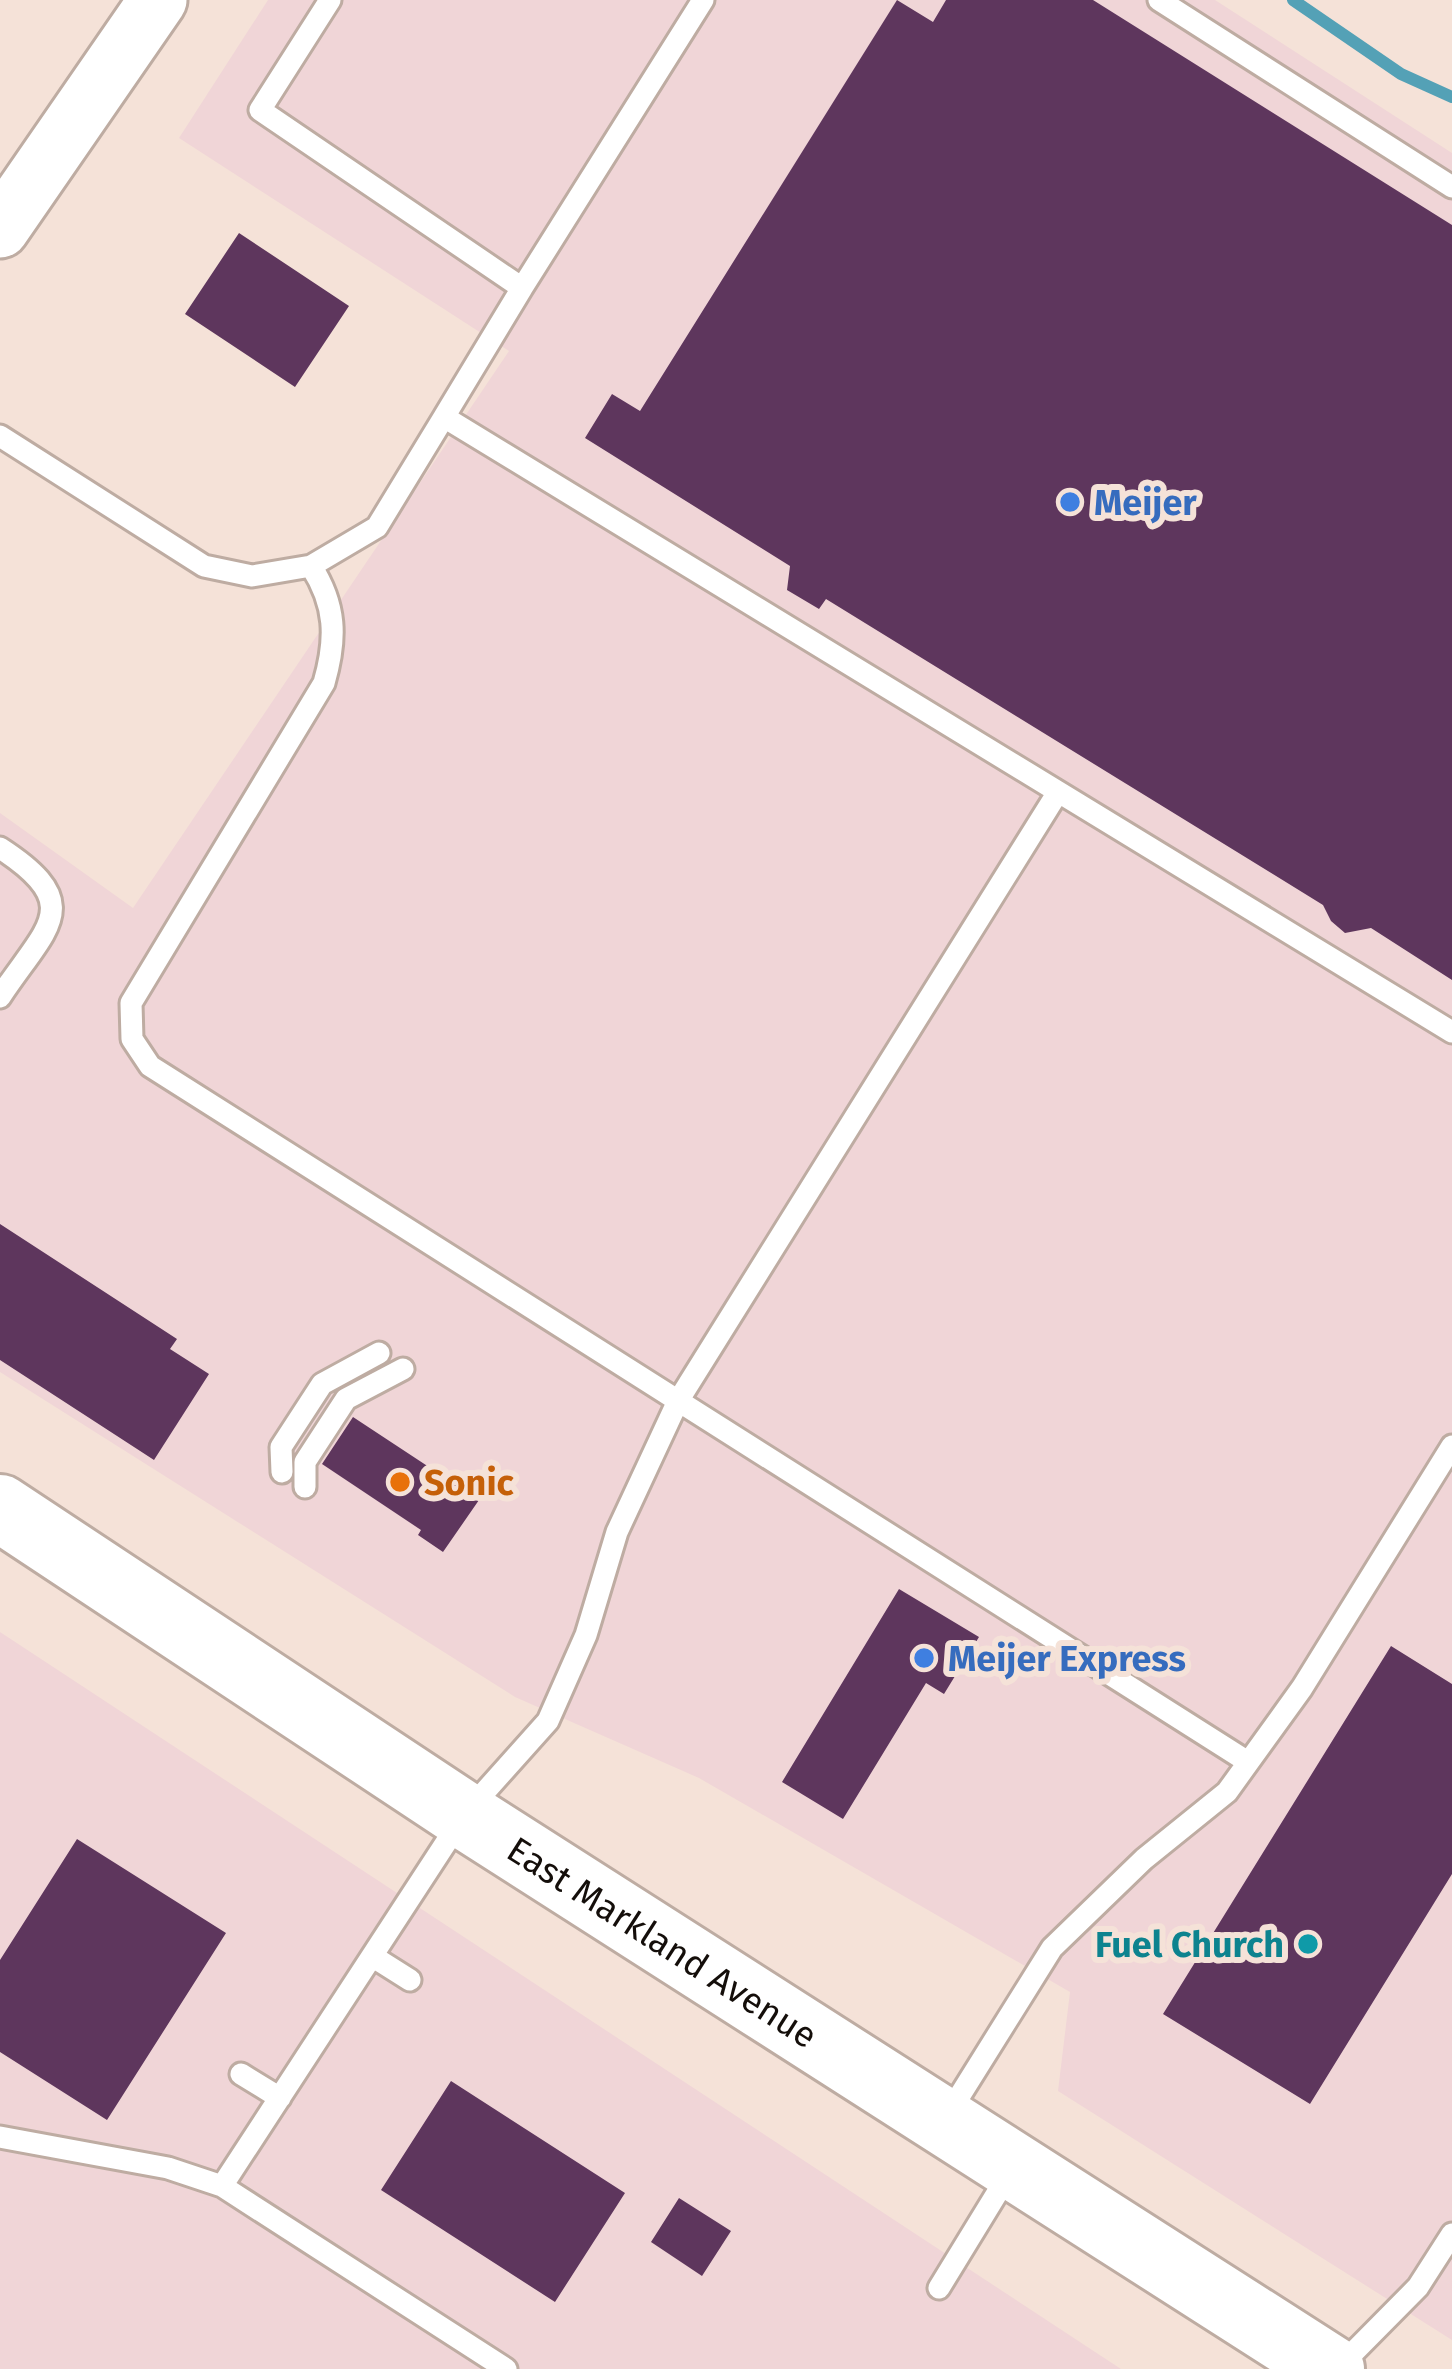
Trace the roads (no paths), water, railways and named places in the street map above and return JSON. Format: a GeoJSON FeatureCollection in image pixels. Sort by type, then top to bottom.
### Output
{"type":"FeatureCollection","features":[{"type":"Feature","properties":{"kind":"main road","name":"East Markland Avenue"},"geometry":{"type":"LineString","coordinates":[[0,1508],[464,1815],[1334,2369]]}},
{"type":"Feature","properties":{"kind":"street"},"geometry":{"type":"LineString","coordinates":[[0,229],[158,0]]}},
{"type":"Feature","properties":{"kind":"lane"},"geometry":{"type":"LineString","coordinates":[[329,0],[260,110],[522,288]]}},
{"type":"Feature","properties":{"kind":"lane"},"geometry":{"type":"LineString","coordinates":[[0,436],[204,566],[252,576],[311,566],[377,526],[703,0]]}},
{"type":"Feature","properties":{"kind":"lane"},"geometry":{"type":"LineString","coordinates":[[1159,0],[1452,187]]}},
{"type":"Feature","properties":{"kind":"lane"},"geometry":{"type":"LineString","coordinates":[[444,418],[1452,1032]]}},
{"type":"Feature","properties":{"kind":"lane"},"geometry":{"type":"LineString","coordinates":[[311,566],[331,596],[332,654],[324,683],[131,1004],[132,1039],[150,1066],[1248,1762]]}},
{"type":"Feature","properties":{"kind":"lane"},"geometry":{"type":"LineString","coordinates":[[222,2186],[464,1815],[548,1721],[586,1635],[616,1532],[678,1401],[1058,792]]}},
{"type":"Feature","properties":{"kind":"lane"},"geometry":{"type":"LineString","coordinates":[[0,848],[41,877],[54,902],[49,923],[0,997]]}},
{"type":"Feature","properties":{"kind":"lane"},"geometry":{"type":"LineString","coordinates":[[282,1472],[281,1447],[322,1384],[379,1353]]}},
{"type":"Feature","properties":{"kind":"lane"},"geometry":{"type":"LineString","coordinates":[[305,1487],[305,1462],[346,1399],[403,1369]]}},
{"type":"Feature","properties":{"kind":"lane"},"geometry":{"type":"LineString","coordinates":[[944,2121],[1052,1948],[1144,1859],[1227,1792],[1301,1688],[1452,1446]]}},
{"type":"Feature","properties":{"kind":"lane"},"geometry":{"type":"LineString","coordinates":[[371,1956],[410,1980]]}},
{"type":"Feature","properties":{"kind":"lane"},"geometry":{"type":"LineString","coordinates":[[241,2074],[280,2098]]}},
{"type":"Feature","properties":{"kind":"lane"},"geometry":{"type":"LineString","coordinates":[[0,2137],[168,2168],[222,2186],[506,2369]]}},
{"type":"Feature","properties":{"kind":"lane"},"geometry":{"type":"LineString","coordinates":[[939,2288],[1014,2166]]}},
{"type":"Feature","properties":{"kind":"lane"},"geometry":{"type":"LineString","coordinates":[[1334,2369],[1418,2287],[1452,2234]]}},
{"type":"Feature","properties":{"kind":"waterway"},"geometry":{"type":"LineString","coordinates":[[1293,0],[1401,74],[1452,97]]}},
{"type":"Feature","properties":{"kind":"place","name":"Meijer"},"geometry":{"type":"Point","coordinates":[1070,502]}},
{"type":"Feature","properties":{"kind":"place","name":"Sonic"},"geometry":{"type":"Point","coordinates":[400,1482]}},
{"type":"Feature","properties":{"kind":"place","name":"Meijer Express"},"geometry":{"type":"Point","coordinates":[924,1658]}},
{"type":"Feature","properties":{"kind":"place","name":"Fuel Church"},"geometry":{"type":"Point","coordinates":[1308,1944]}}]}
